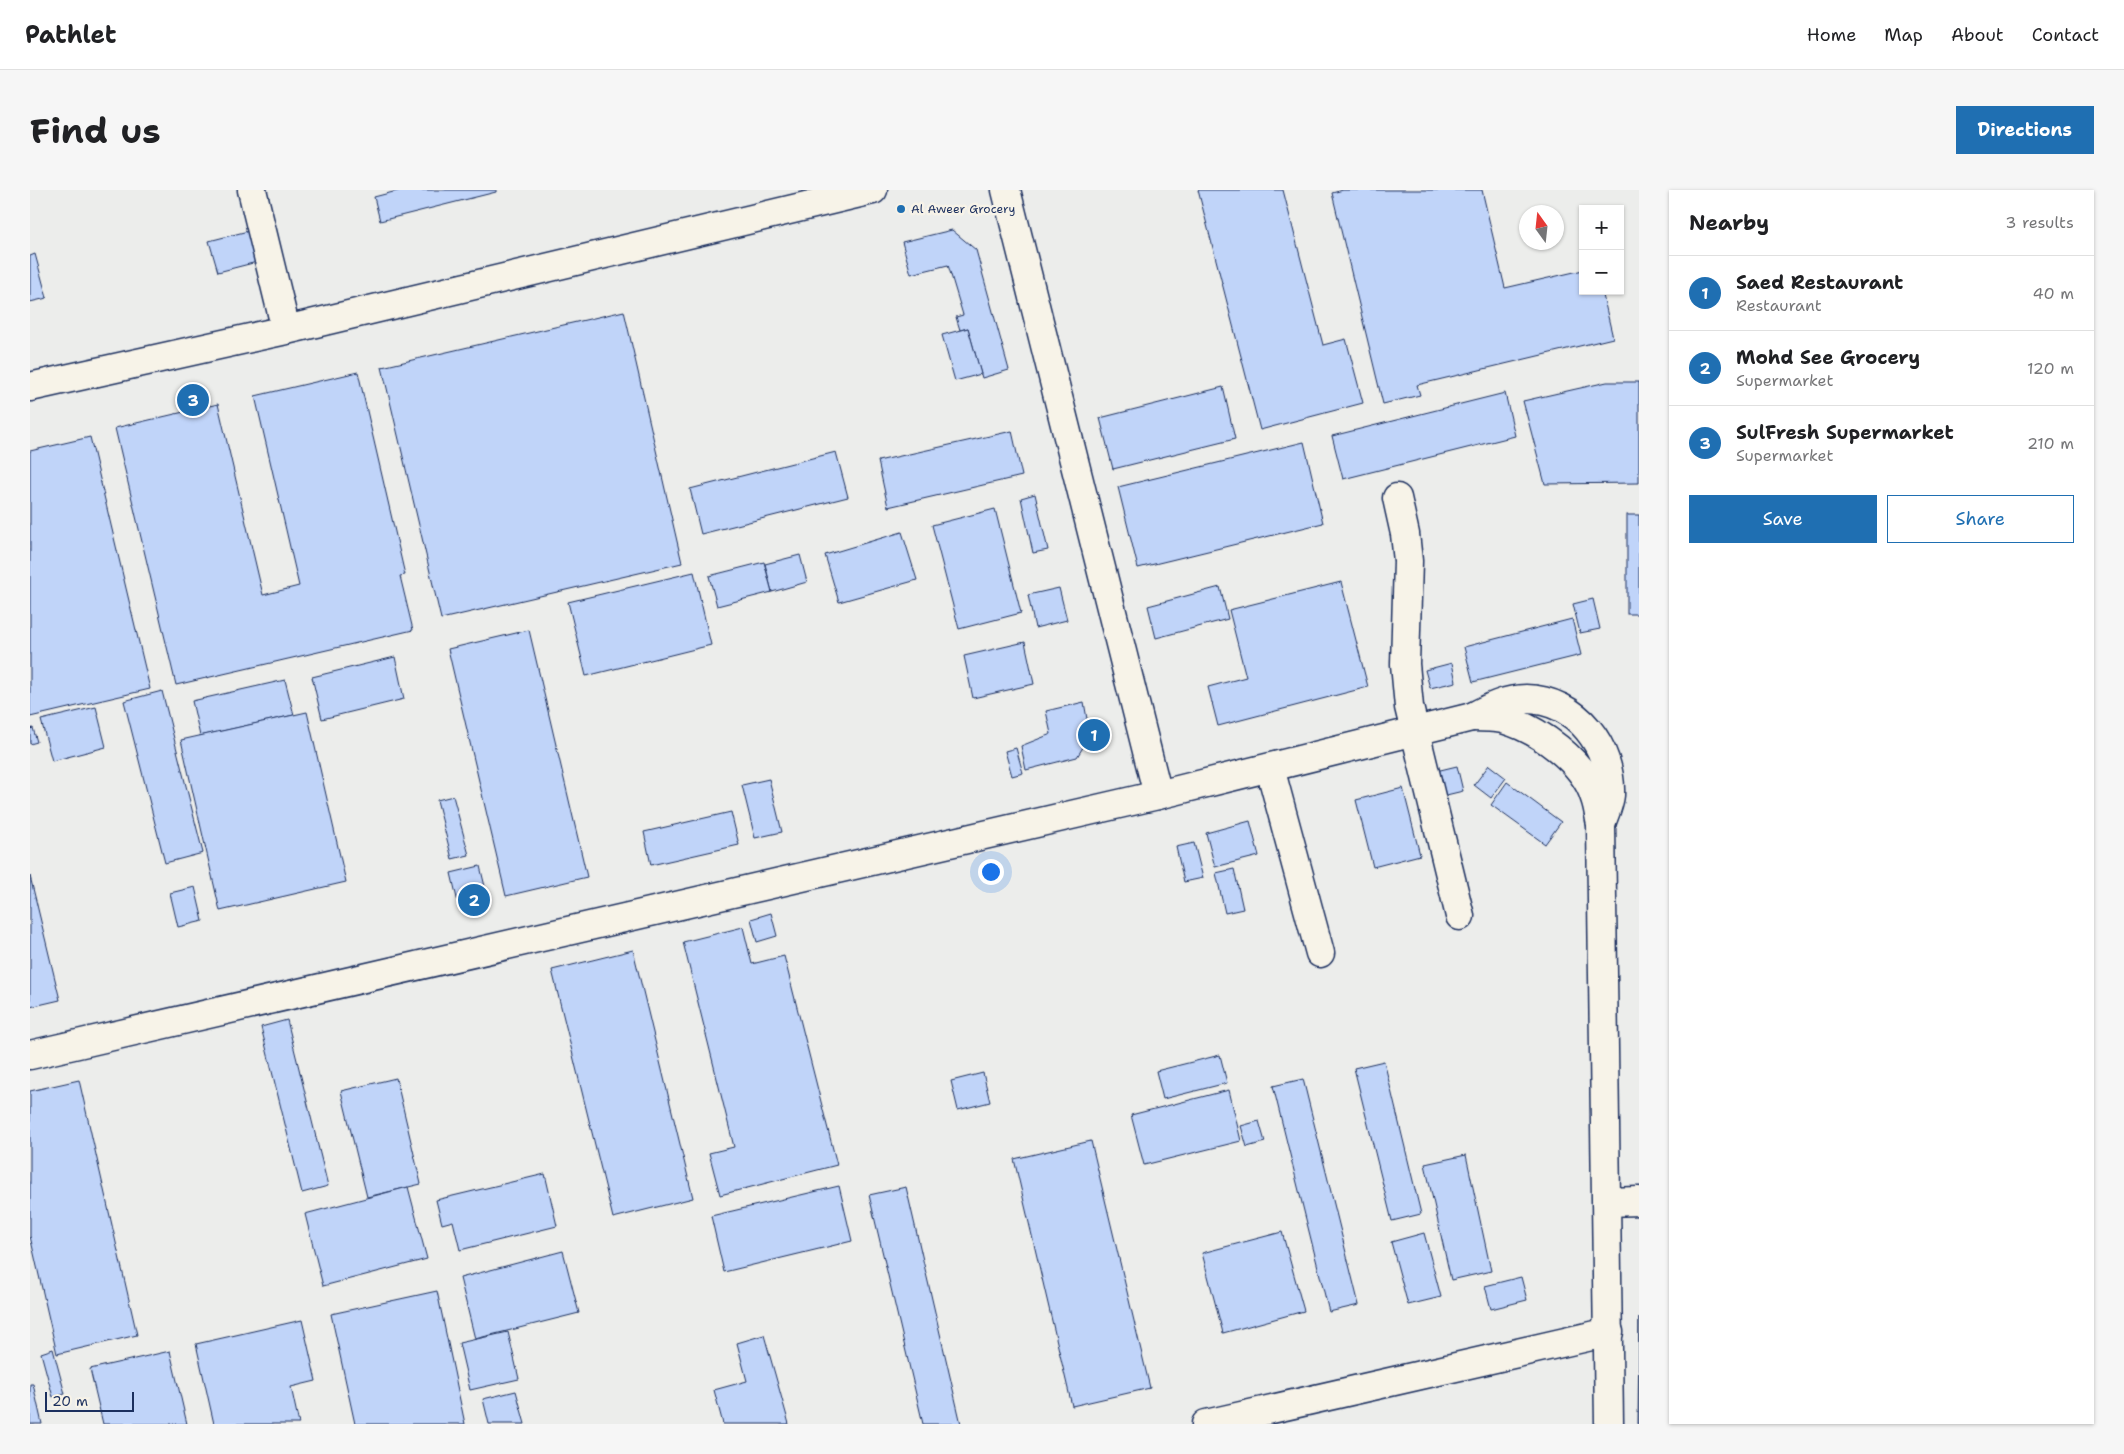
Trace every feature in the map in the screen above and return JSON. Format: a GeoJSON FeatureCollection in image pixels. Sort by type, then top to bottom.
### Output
{"type":"FeatureCollection","features":[{"type":"Feature","properties":{"kind":"lane"},"geometry":{"type":"LineString","coordinates":[[252,190],[286,330]]}},
{"type":"Feature","properties":{"kind":"lane"},"geometry":{"type":"LineString","coordinates":[[30,387],[286,330],[873,190]]}},
{"type":"Feature","properties":{"kind":"lane"},"geometry":{"type":"LineString","coordinates":[[1006,190],[1158,796]]}},
{"type":"Feature","properties":{"kind":"lane"},"geometry":{"type":"LineString","coordinates":[[1397,498],[1405,534],[1408,561],[1405,664],[1410,707],[1460,916]]}},
{"type":"Feature","properties":{"kind":"lane"},"geometry":{"type":"LineString","coordinates":[[30,1055],[1158,796],[1472,716],[1498,704],[1526,699],[1555,705],[1580,719],[1598,742],[1608,768],[1610,797],[1601,824],[1609,1424]]}},
{"type":"Feature","properties":{"kind":"lane"},"geometry":{"type":"LineString","coordinates":[[1270,768],[1320,953]]}},
{"type":"Feature","properties":{"kind":"lane"},"geometry":{"type":"LineString","coordinates":[[1607,1202],[1639,1201]]}},
{"type":"Feature","properties":{"kind":"lane"},"geometry":{"type":"LineString","coordinates":[[1206,1424],[1609,1332]]}},
{"type":"Feature","properties":{"kind":"building"},"geometry":{"type":"Polygon","coordinates":[[[401,190],[496,190],[496,192],[380,221],[374,197],[401,190]]]}},
{"type":"Feature","properties":{"kind":"building"},"geometry":{"type":"Polygon","coordinates":[[[1198,190],[1283,190],[1323,345],[1346,339],[1363,403],[1260,430],[1198,190]]]}},
{"type":"Feature","properties":{"kind":"building"},"geometry":{"type":"Polygon","coordinates":[[[1343,190],[1482,190],[1505,288],[1579,271],[1579,295],[1603,295],[1613,338],[1417,385],[1420,395],[1383,404],[1332,193],[1343,190]]]}},
{"type":"Feature","properties":{"kind":"building"},"geometry":{"type":"Polygon","coordinates":[[[952,230],[976,250],[1009,370],[982,378],[968,328],[960,330],[956,317],[963,315],[948,265],[911,274],[902,242],[952,230]]]}},
{"type":"Feature","properties":{"kind":"building"},"geometry":{"type":"Polygon","coordinates":[[[248,231],[257,262],[218,272],[209,241],[248,231]]]}},
{"type":"Feature","properties":{"kind":"building"},"geometry":{"type":"Polygon","coordinates":[[[35,254],[47,298],[30,302],[30,256],[35,254]]]}},
{"type":"Feature","properties":{"kind":"building"},"geometry":{"type":"Polygon","coordinates":[[[624,311],[682,563],[441,619],[382,367],[624,311]]]}},
{"type":"Feature","properties":{"kind":"building"},"geometry":{"type":"Polygon","coordinates":[[[968,328],[981,374],[955,381],[942,335],[968,328]]]}},
{"type":"Feature","properties":{"kind":"building"},"geometry":{"type":"Polygon","coordinates":[[[358,372],[405,575],[400,576],[413,630],[176,685],[115,428],[218,404],[263,595],[299,586],[255,396],[358,372]]]}},
{"type":"Feature","properties":{"kind":"building"},"geometry":{"type":"Polygon","coordinates":[[[1607,382],[1639,382],[1639,483],[1545,484],[1523,401],[1607,382]]]}},
{"type":"Feature","properties":{"kind":"building"},"geometry":{"type":"Polygon","coordinates":[[[1223,387],[1235,439],[1113,469],[1100,418],[1223,387]]]}},
{"type":"Feature","properties":{"kind":"building"},"geometry":{"type":"Polygon","coordinates":[[[1505,393],[1515,436],[1343,479],[1332,436],[1505,393]]]}},
{"type":"Feature","properties":{"kind":"building"},"geometry":{"type":"Polygon","coordinates":[[[1012,431],[1022,476],[888,507],[878,461],[1012,431]]]}},
{"type":"Feature","properties":{"kind":"building"},"geometry":{"type":"Polygon","coordinates":[[[90,437],[150,689],[30,717],[30,451],[90,437]]]}},
{"type":"Feature","properties":{"kind":"building"},"geometry":{"type":"Polygon","coordinates":[[[1304,442],[1323,523],[1138,568],[1118,487],[1304,442]]]}},
{"type":"Feature","properties":{"kind":"building"},"geometry":{"type":"Polygon","coordinates":[[[836,452],[848,497],[701,534],[690,489],[836,452]]]}},
{"type":"Feature","properties":{"kind":"building"},"geometry":{"type":"Polygon","coordinates":[[[1035,494],[1048,550],[1033,553],[1021,498],[1035,494]]]}},
{"type":"Feature","properties":{"kind":"building"},"geometry":{"type":"Polygon","coordinates":[[[995,509],[1021,613],[959,629],[932,525],[995,509]]]}},
{"type":"Feature","properties":{"kind":"building"},"geometry":{"type":"Polygon","coordinates":[[[1627,515],[1639,515],[1639,614],[1627,614],[1627,515]]]}},
{"type":"Feature","properties":{"kind":"building"},"geometry":{"type":"Polygon","coordinates":[[[902,532],[917,580],[839,602],[825,555],[902,532]]]}},
{"type":"Feature","properties":{"kind":"building"},"geometry":{"type":"Polygon","coordinates":[[[800,555],[807,582],[772,592],[765,564],[800,555]]]}},
{"type":"Feature","properties":{"kind":"building"},"geometry":{"type":"Polygon","coordinates":[[[764,562],[772,592],[717,606],[709,576],[764,562]]]}},
{"type":"Feature","properties":{"kind":"building"},"geometry":{"type":"Polygon","coordinates":[[[694,572],[711,645],[586,676],[568,602],[694,572]]]}},
{"type":"Feature","properties":{"kind":"building"},"geometry":{"type":"Polygon","coordinates":[[[1341,582],[1368,687],[1218,726],[1208,687],[1246,677],[1229,610],[1341,582]]]}},
{"type":"Feature","properties":{"kind":"building"},"geometry":{"type":"Polygon","coordinates":[[[1220,587],[1228,619],[1156,638],[1148,606],[1220,587]]]}},
{"type":"Feature","properties":{"kind":"building"},"geometry":{"type":"Polygon","coordinates":[[[1059,588],[1067,620],[1035,628],[1028,595],[1059,588]]]}},
{"type":"Feature","properties":{"kind":"building"},"geometry":{"type":"Polygon","coordinates":[[[1593,599],[1600,629],[1580,633],[1573,604],[1593,599]]]}},
{"type":"Feature","properties":{"kind":"building"},"geometry":{"type":"Polygon","coordinates":[[[1572,619],[1581,655],[1473,682],[1464,647],[1572,619]]]}},
{"type":"Feature","properties":{"kind":"building"},"geometry":{"type":"Polygon","coordinates":[[[529,630],[587,877],[506,896],[448,649],[529,630]]]}},
{"type":"Feature","properties":{"kind":"building"},"geometry":{"type":"Polygon","coordinates":[[[1025,642],[1034,684],[973,698],[964,656],[1025,642]]]}},
{"type":"Feature","properties":{"kind":"building"},"geometry":{"type":"Polygon","coordinates":[[[395,657],[404,699],[322,719],[312,677],[395,657]]]}},
{"type":"Feature","properties":{"kind":"building"},"geometry":{"type":"Polygon","coordinates":[[[1452,663],[1456,682],[1430,688],[1425,670],[1452,663]]]}},
{"type":"Feature","properties":{"kind":"building"},"geometry":{"type":"Polygon","coordinates":[[[285,680],[294,715],[200,736],[192,701],[285,680]]]}},
{"type":"Feature","properties":{"kind":"building"},"geometry":{"type":"Polygon","coordinates":[[[162,691],[203,853],[165,863],[124,701],[162,691]]]}},
{"type":"Feature","properties":{"kind":"building"},"geometry":{"type":"Polygon","coordinates":[[[1084,702],[1090,736],[1077,757],[1026,770],[1021,746],[1051,734],[1046,711],[1084,702]]]}},
{"type":"Feature","properties":{"kind":"building"},"geometry":{"type":"Polygon","coordinates":[[[96,707],[106,747],[52,761],[41,720],[96,707]]]}},
{"type":"Feature","properties":{"kind":"building"},"geometry":{"type":"Polygon","coordinates":[[[307,712],[346,882],[220,911],[181,740],[307,712]]]}},
{"type":"Feature","properties":{"kind":"building"},"geometry":{"type":"Polygon","coordinates":[[[33,728],[37,742],[30,744],[30,729],[33,728]]]}},
{"type":"Feature","properties":{"kind":"building"},"geometry":{"type":"Polygon","coordinates":[[[1016,748],[1023,773],[1012,776],[1005,751],[1016,748]]]}},
{"type":"Feature","properties":{"kind":"building"},"geometry":{"type":"Polygon","coordinates":[[[1489,765],[1506,778],[1491,798],[1474,785],[1489,765]]]}},
{"type":"Feature","properties":{"kind":"building"},"geometry":{"type":"Polygon","coordinates":[[[1457,766],[1463,791],[1438,797],[1432,772],[1457,766]]]}},
{"type":"Feature","properties":{"kind":"building"},"geometry":{"type":"Polygon","coordinates":[[[769,779],[782,832],[755,838],[742,785],[769,779]]]}},
{"type":"Feature","properties":{"kind":"building"},"geometry":{"type":"Polygon","coordinates":[[[1507,782],[1561,822],[1545,844],[1491,805],[1507,782]]]}},
{"type":"Feature","properties":{"kind":"building"},"geometry":{"type":"Polygon","coordinates":[[[1403,788],[1420,855],[1373,867],[1356,800],[1403,788]]]}},
{"type":"Feature","properties":{"kind":"building"},"geometry":{"type":"Polygon","coordinates":[[[453,796],[469,855],[452,859],[437,800],[453,796]]]}},
{"type":"Feature","properties":{"kind":"building"},"geometry":{"type":"Polygon","coordinates":[[[731,812],[739,845],[651,865],[644,832],[731,812]]]}},
{"type":"Feature","properties":{"kind":"building"},"geometry":{"type":"Polygon","coordinates":[[[1250,821],[1259,856],[1215,867],[1206,833],[1250,821]]]}},
{"type":"Feature","properties":{"kind":"building"},"geometry":{"type":"Polygon","coordinates":[[[1194,843],[1203,878],[1184,882],[1176,847],[1194,843]]]}},
{"type":"Feature","properties":{"kind":"building"},"geometry":{"type":"Polygon","coordinates":[[[480,866],[488,899],[459,907],[451,873],[480,866]]]}},
{"type":"Feature","properties":{"kind":"building"},"geometry":{"type":"Polygon","coordinates":[[[1234,869],[1243,909],[1225,913],[1216,873],[1234,869]]]}},
{"type":"Feature","properties":{"kind":"building"},"geometry":{"type":"Polygon","coordinates":[[[30,876],[60,1000],[30,1007],[30,876]]]}},
{"type":"Feature","properties":{"kind":"building"},"geometry":{"type":"Polygon","coordinates":[[[195,887],[203,921],[178,927],[170,893],[195,887]]]}},
{"type":"Feature","properties":{"kind":"building"},"geometry":{"type":"Polygon","coordinates":[[[771,913],[777,936],[757,942],[751,919],[771,913]]]}},
{"type":"Feature","properties":{"kind":"building"},"geometry":{"type":"Polygon","coordinates":[[[743,927],[752,964],[784,956],[837,1165],[720,1195],[709,1153],[734,1147],[683,942],[743,927]]]}},
{"type":"Feature","properties":{"kind":"building"},"geometry":{"type":"Polygon","coordinates":[[[633,950],[693,1198],[613,1218],[552,970],[633,950]]]}},
{"type":"Feature","properties":{"kind":"building"},"geometry":{"type":"Polygon","coordinates":[[[287,1020],[328,1186],[302,1193],[261,1027],[287,1020]]]}},
{"type":"Feature","properties":{"kind":"building"},"geometry":{"type":"Polygon","coordinates":[[[1220,1055],[1227,1083],[1163,1099],[1156,1071],[1220,1055]]]}},
{"type":"Feature","properties":{"kind":"building"},"geometry":{"type":"Polygon","coordinates":[[[1384,1061],[1421,1214],[1392,1221],[1354,1068],[1384,1061]]]}},
{"type":"Feature","properties":{"kind":"building"},"geometry":{"type":"Polygon","coordinates":[[[983,1073],[990,1102],[958,1110],[951,1081],[983,1073]]]}},
{"type":"Feature","properties":{"kind":"building"},"geometry":{"type":"Polygon","coordinates":[[[396,1078],[421,1184],[367,1197],[341,1091],[396,1078]]]}},
{"type":"Feature","properties":{"kind":"building"},"geometry":{"type":"Polygon","coordinates":[[[1303,1079],[1359,1305],[1329,1312],[1273,1086],[1303,1079]]]}},
{"type":"Feature","properties":{"kind":"building"},"geometry":{"type":"Polygon","coordinates":[[[79,1080],[137,1335],[57,1354],[30,1236],[30,1091],[79,1080]]]}},
{"type":"Feature","properties":{"kind":"building"},"geometry":{"type":"Polygon","coordinates":[[[1229,1090],[1241,1141],[1144,1165],[1131,1115],[1229,1090]]]}},
{"type":"Feature","properties":{"kind":"building"},"geometry":{"type":"Polygon","coordinates":[[[1259,1121],[1265,1142],[1247,1147],[1241,1126],[1259,1121]]]}},
{"type":"Feature","properties":{"kind":"building"},"geometry":{"type":"Polygon","coordinates":[[[1091,1141],[1150,1388],[1072,1406],[1014,1159],[1091,1141]]]}},
{"type":"Feature","properties":{"kind":"building"},"geometry":{"type":"Polygon","coordinates":[[[1466,1155],[1491,1271],[1451,1280],[1425,1164],[1466,1155]]]}},
{"type":"Feature","properties":{"kind":"building"},"geometry":{"type":"Polygon","coordinates":[[[545,1174],[557,1226],[460,1250],[453,1221],[442,1224],[436,1200],[545,1174]]]}},
{"type":"Feature","properties":{"kind":"building"},"geometry":{"type":"Polygon","coordinates":[[[839,1186],[852,1241],[724,1272],[711,1216],[839,1186]]]}},
{"type":"Feature","properties":{"kind":"building"},"geometry":{"type":"Polygon","coordinates":[[[408,1187],[427,1259],[323,1286],[305,1214],[408,1187]]]}},
{"type":"Feature","properties":{"kind":"building"},"geometry":{"type":"Polygon","coordinates":[[[906,1187],[961,1424],[923,1424],[869,1195],[906,1187]]]}},
{"type":"Feature","properties":{"kind":"building"},"geometry":{"type":"Polygon","coordinates":[[[1282,1232],[1304,1311],[1223,1333],[1202,1253],[1282,1232]]]}},
{"type":"Feature","properties":{"kind":"building"},"geometry":{"type":"Polygon","coordinates":[[[1424,1233],[1441,1297],[1408,1305],[1391,1242],[1424,1233]]]}},
{"type":"Feature","properties":{"kind":"building"},"geometry":{"type":"Polygon","coordinates":[[[563,1251],[579,1313],[475,1339],[460,1278],[563,1251]]]}},
{"type":"Feature","properties":{"kind":"building"},"geometry":{"type":"Polygon","coordinates":[[[1521,1277],[1527,1300],[1491,1309],[1485,1286],[1521,1277]]]}},
{"type":"Feature","properties":{"kind":"building"},"geometry":{"type":"Polygon","coordinates":[[[437,1291],[465,1424],[355,1424],[331,1314],[437,1291]]]}},
{"type":"Feature","properties":{"kind":"building"},"geometry":{"type":"Polygon","coordinates":[[[1639,1318],[1639,1424],[1638,1424],[1639,1318]]]}},
{"type":"Feature","properties":{"kind":"building"},"geometry":{"type":"Polygon","coordinates":[[[302,1320],[316,1381],[291,1387],[299,1424],[214,1424],[196,1344],[302,1320]]]}},
{"type":"Feature","properties":{"kind":"building"},"geometry":{"type":"Polygon","coordinates":[[[508,1332],[519,1379],[470,1390],[459,1343],[508,1332]]]}},
{"type":"Feature","properties":{"kind":"building"},"geometry":{"type":"Polygon","coordinates":[[[764,1335],[789,1424],[723,1424],[714,1390],[747,1381],[737,1343],[764,1335]]]}},
{"type":"Feature","properties":{"kind":"building"},"geometry":{"type":"Polygon","coordinates":[[[53,1349],[65,1394],[53,1397],[41,1353],[53,1349]]]}},
{"type":"Feature","properties":{"kind":"building"},"geometry":{"type":"Polygon","coordinates":[[[170,1351],[187,1424],[103,1424],[90,1369],[170,1351]]]}},
{"type":"Feature","properties":{"kind":"building"},"geometry":{"type":"Polygon","coordinates":[[[30,1384],[33,1384],[42,1424],[30,1424],[30,1384]]]}},
{"type":"Feature","properties":{"kind":"building"},"geometry":{"type":"Polygon","coordinates":[[[516,1391],[525,1424],[489,1424],[483,1399],[516,1391]]]}},
{"type":"Feature","properties":{"kind":"place","name":"Al Aweer Grocery"},"geometry":{"type":"Point","coordinates":[901,209]}},
{"type":"Feature","properties":{"kind":"place","name":"SulFresh Supermarket"},"geometry":{"type":"Point","coordinates":[193,400]}},
{"type":"Feature","properties":{"kind":"place","name":"Saed Restaurant"},"geometry":{"type":"Point","coordinates":[1094,735]}},
{"type":"Feature","properties":{"kind":"place","name":"Mohd See Grocery"},"geometry":{"type":"Point","coordinates":[474,900]}}]}
